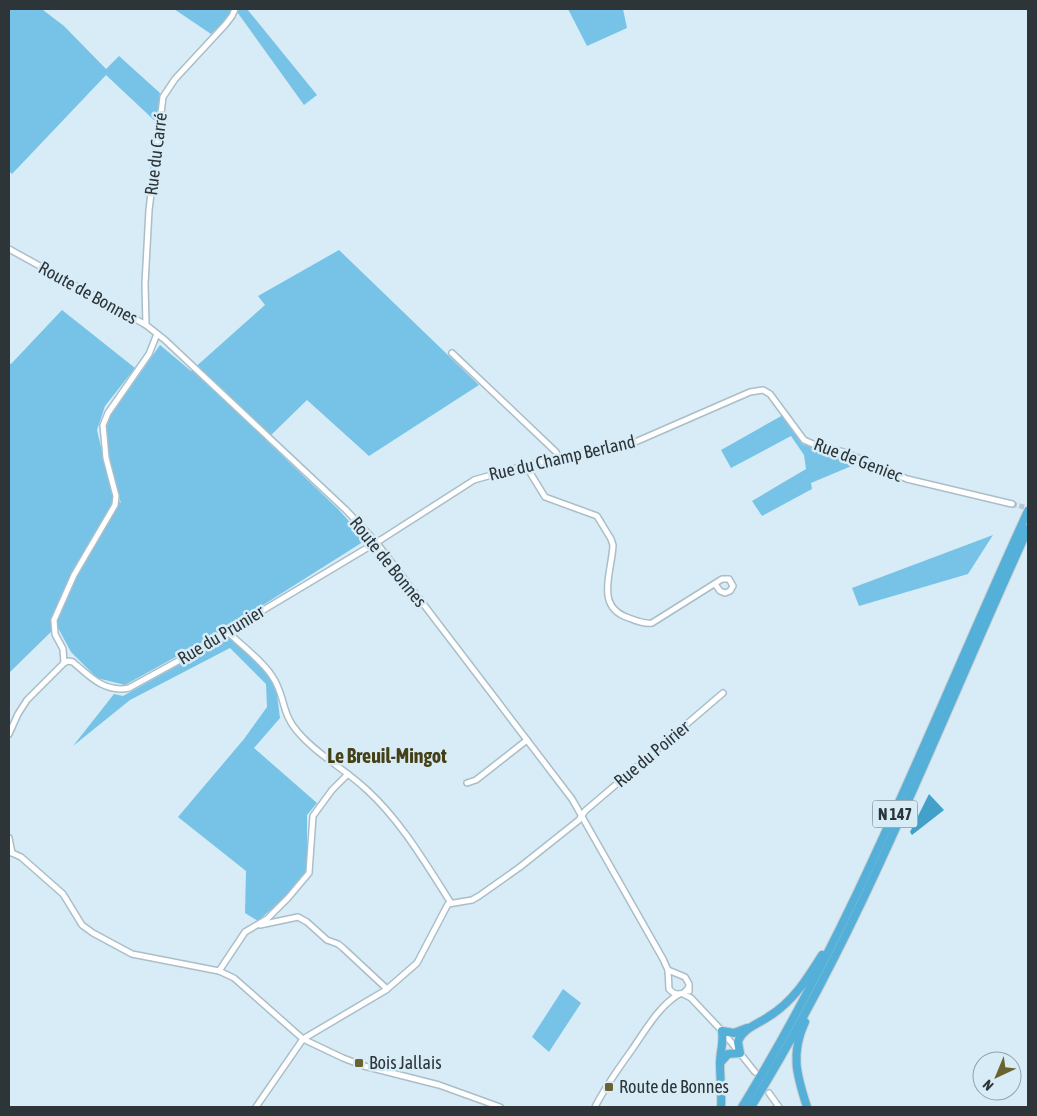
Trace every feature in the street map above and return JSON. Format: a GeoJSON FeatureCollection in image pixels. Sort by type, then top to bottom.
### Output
{"type":"FeatureCollection","features":[{"type":"Feature","properties":{"kind":"highway","name":"N 147"},"geometry":{"type":"LineString","coordinates":[[742,1107],[802,1004],[836,938],[888,829],[1028,511]]}},
{"type":"Feature","properties":{"kind":"highway","name":"N 147"},"geometry":{"type":"LineString","coordinates":[[751,1107],[821,985],[895,832],[1028,529]]}},
{"type":"Feature","properties":{"kind":"highway"},"geometry":{"type":"LineString","coordinates":[[721,1107],[720,1063],[723,1040],[722,1032],[734,1033],[756,1024],[780,1010],[804,984],[830,942],[836,938]]}},
{"type":"Feature","properties":{"kind":"highway"},"geometry":{"type":"LineString","coordinates":[[807,1107],[796,1072],[796,1048],[800,1034],[821,992],[821,985]]}},
{"type":"Feature","properties":{"kind":"highway"},"geometry":{"type":"LineString","coordinates":[[720,1063],[732,1052],[740,1053],[738,1045],[740,1038],[756,1024]]}},
{"type":"Feature","properties":{"kind":"street","name":"Rue du Carré"},"geometry":{"type":"LineString","coordinates":[[146,325],[145,284],[149,210],[163,97],[175,79],[225,25],[235,9]]}},
{"type":"Feature","properties":{"kind":"street","name":"Route de Bonnes"},"geometry":{"type":"LineString","coordinates":[[9,249],[146,325],[339,504],[376,542],[572,798],[668,970],[669,981]]}},
{"type":"Feature","properties":{"kind":"street"},"geometry":{"type":"LineString","coordinates":[[9,734],[27,700],[64,663],[63,649],[55,634],[54,620],[74,575],[115,505],[116,496],[106,458],[103,426],[108,413],[149,354],[157,334]]}},
{"type":"Feature","properties":{"kind":"street"},"geometry":{"type":"LineString","coordinates":[[452,353],[556,452],[559,458]]}},
{"type":"Feature","properties":{"kind":"street","name":"Rue de Geniec"},"geometry":{"type":"LineString","coordinates":[[701,413],[750,392],[763,390],[778,402],[804,440],[844,452],[907,479],[1012,504]]}},
{"type":"Feature","properties":{"kind":"street","name":"Rue du Champ Berland"},"geometry":{"type":"LineString","coordinates":[[376,542],[470,482],[500,472],[632,443],[701,413]]}},
{"type":"Feature","properties":{"kind":"street"},"geometry":{"type":"LineString","coordinates":[[526,466],[545,497],[591,512],[599,520],[613,545],[607,595],[621,616],[645,624],[652,623],[714,584]]}},
{"type":"Feature","properties":{"kind":"street","name":"Rue du Prunier"},"geometry":{"type":"LineString","coordinates":[[64,663],[73,662],[101,685],[119,690],[129,688],[229,633],[376,542]]}},
{"type":"Feature","properties":{"kind":"street"},"geometry":{"type":"LineString","coordinates":[[229,633],[272,676],[278,686],[285,715],[298,733],[372,794],[424,861],[451,903],[446,906],[419,960],[387,989],[303,1039],[256,1107]]}},
{"type":"Feature","properties":{"kind":"street","name":"Rue du Poirier"},"geometry":{"type":"LineString","coordinates":[[451,903],[472,900],[480,896],[520,867],[579,820],[585,811],[723,693]]}},
{"type":"Feature","properties":{"kind":"street"},"geometry":{"type":"LineString","coordinates":[[467,783],[476,780],[527,740]]}},
{"type":"Feature","properties":{"kind":"street"},"geometry":{"type":"LineString","coordinates":[[219,971],[245,932],[267,918],[288,898],[309,873],[313,816],[332,790],[348,774]]}},
{"type":"Feature","properties":{"kind":"street"},"geometry":{"type":"LineString","coordinates":[[9,838],[11,854],[21,857],[63,894],[68,899],[82,925],[93,934],[132,954],[219,971],[234,978],[303,1039],[364,1066],[439,1085],[500,1107]]}},
{"type":"Feature","properties":{"kind":"street"},"geometry":{"type":"LineString","coordinates":[[256,925],[294,916],[298,917],[307,922],[326,940],[344,948],[387,989]]}},
{"type":"Feature","properties":{"kind":"street"},"geometry":{"type":"LineString","coordinates":[[668,970],[685,977],[691,998],[755,1072]]}},
{"type":"Feature","properties":{"kind":"street"},"geometry":{"type":"LineString","coordinates":[[678,974],[669,981],[669,988],[672,992],[691,998]]}},
{"type":"Feature","properties":{"kind":"street"},"geometry":{"type":"LineString","coordinates":[[669,1000],[688,988]]}},
{"type":"Feature","properties":{"kind":"street"},"geometry":{"type":"LineString","coordinates":[[595,1107],[608,1084],[649,1024],[669,1000],[672,992]]}},
{"type":"Feature","properties":{"kind":"street"},"geometry":{"type":"LineString","coordinates":[[769,1093],[779,1107]]}},
{"type":"Feature","properties":{"kind":"shaded area"},"geometry":{"type":"Polygon","coordinates":[[[9,9],[43,10],[64,26],[106,69],[119,56],[160,93],[156,122],[106,75],[12,174],[9,171],[9,9]]]}},
{"type":"Feature","properties":{"kind":"shaded area"},"geometry":{"type":"Polygon","coordinates":[[[174,9],[232,9],[226,20],[211,34],[174,9]]]}},
{"type":"Feature","properties":{"kind":"shaded area"},"geometry":{"type":"Polygon","coordinates":[[[235,9],[247,9],[317,95],[304,105],[235,9]]]}},
{"type":"Feature","properties":{"kind":"shaded area"},"geometry":{"type":"Polygon","coordinates":[[[568,9],[623,9],[627,28],[587,46],[568,9]]]}},
{"type":"Feature","properties":{"kind":"shaded area"},"geometry":{"type":"Polygon","coordinates":[[[339,250],[479,385],[369,456],[307,400],[266,440],[338,509],[366,540],[217,634],[125,685],[97,678],[71,652],[57,626],[9,673],[9,363],[11,364],[62,310],[135,368],[105,406],[97,430],[112,494],[121,503],[114,480],[105,431],[111,415],[160,345],[191,371],[265,305],[258,296],[339,250]]]}},
{"type":"Feature","properties":{"kind":"shaded area"},"geometry":{"type":"Polygon","coordinates":[[[783,415],[802,444],[861,462],[811,483],[812,489],[762,516],[752,501],[806,469],[804,455],[791,436],[731,468],[721,450],[783,415]]]}},
{"type":"Feature","properties":{"kind":"shaded area"},"geometry":{"type":"Polygon","coordinates":[[[993,535],[968,574],[859,606],[852,588],[993,535]]]}},
{"type":"Feature","properties":{"kind":"shaded area"},"geometry":{"type":"Polygon","coordinates":[[[229,637],[269,675],[276,687],[280,718],[254,748],[317,803],[307,815],[307,870],[286,896],[258,921],[245,913],[246,871],[178,817],[244,739],[267,707],[266,684],[230,648],[130,700],[73,746],[114,694],[123,696],[229,637]]]}},
{"type":"Feature","properties":{"kind":"shaded area"},"geometry":{"type":"Polygon","coordinates":[[[929,794],[944,810],[912,835],[910,832],[929,794]]]}},
{"type":"Feature","properties":{"kind":"shaded area"},"geometry":{"type":"Polygon","coordinates":[[[563,989],[581,1003],[549,1052],[532,1037],[563,989]]]}},
{"type":"Feature","properties":{"kind":"tunnel"},"geometry":{"type":"LineString","coordinates":[[1012,504],[1028,508]]}},
{"type":"Feature","properties":{"kind":"place","name":"Bois Jallais"},"geometry":{"type":"Point","coordinates":[359,1063]}},
{"type":"Feature","properties":{"kind":"place","name":"Route de Bonnes"},"geometry":{"type":"Point","coordinates":[609,1087]}},
{"type":"Feature","properties":{"kind":"district","name":"Le Breuil-Mingot"},"geometry":{"type":"Point","coordinates":[387,756]}}]}
